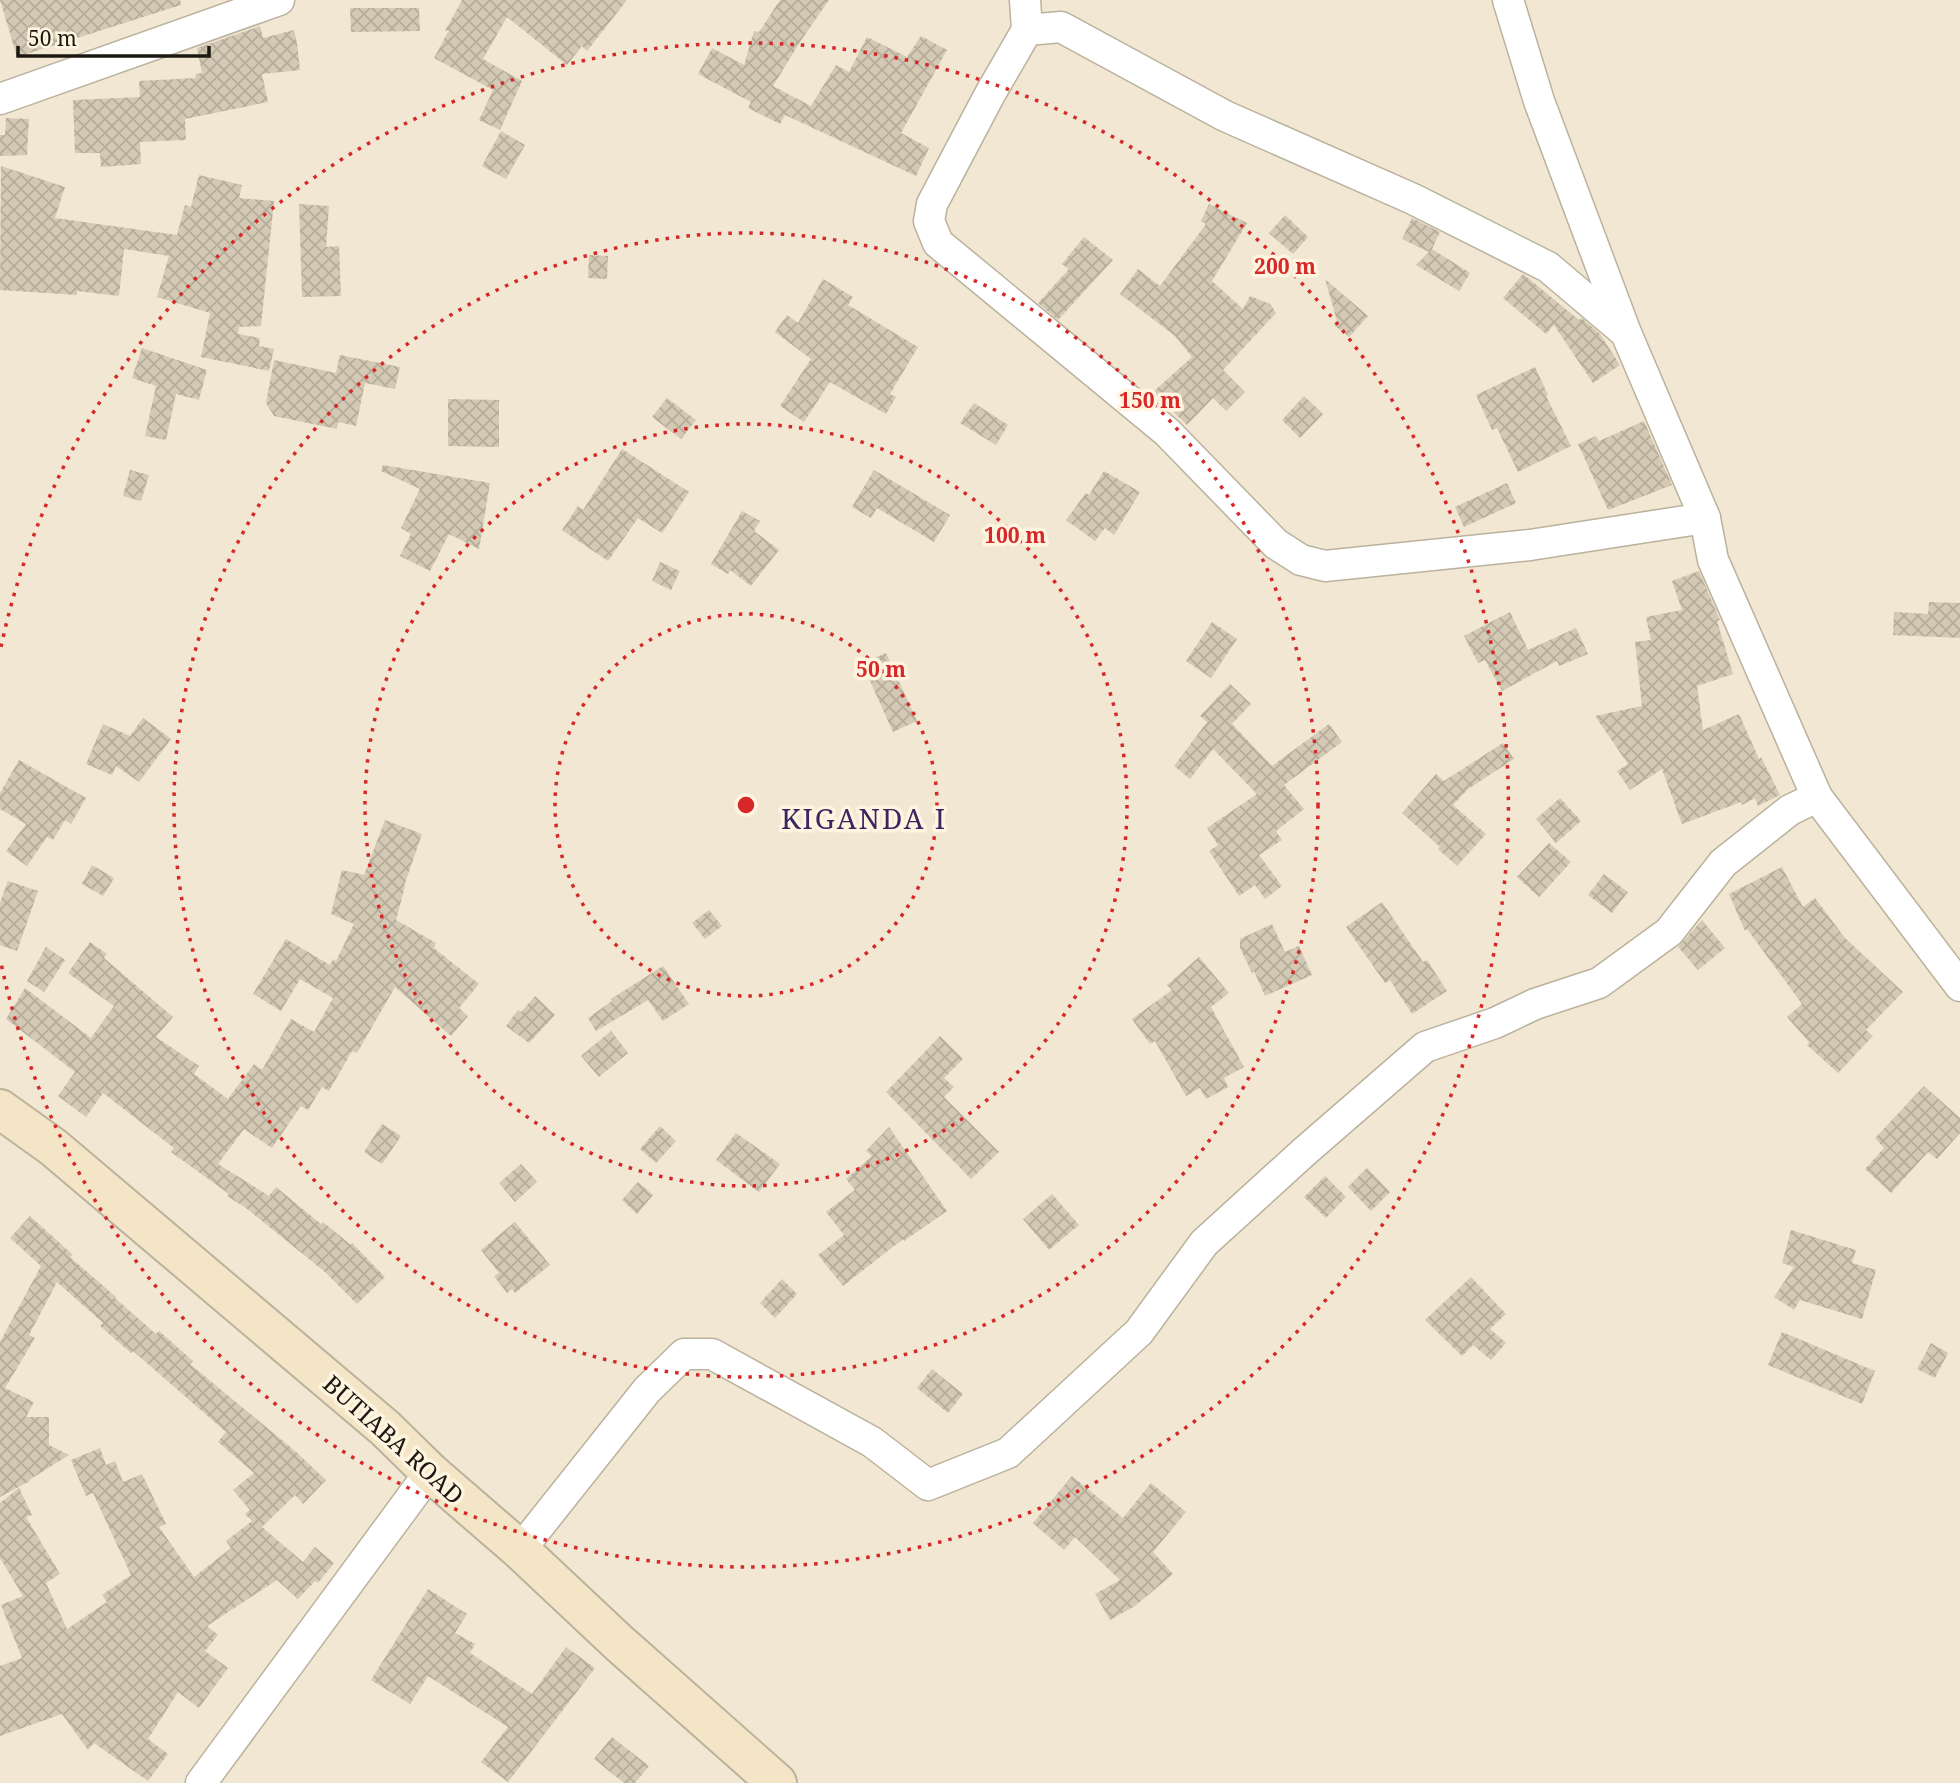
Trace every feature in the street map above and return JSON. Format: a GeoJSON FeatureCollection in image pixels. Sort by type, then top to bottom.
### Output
{"type":"FeatureCollection","features":[{"type":"Feature","properties":{"kind":"main road","name":"BUTIABA ROAD"},"geometry":{"type":"LineString","coordinates":[[0,1109],[53,1147],[385,1428],[430,1472],[777,1783]]}},
{"type":"Feature","properties":{"kind":"street"},"geometry":{"type":"LineString","coordinates":[[0,99],[279,0]]}},
{"type":"Feature","properties":{"kind":"street"},"geometry":{"type":"LineString","coordinates":[[1025,0],[1027,30],[932,204],[929,221],[938,243],[1167,432],[1276,544],[1301,560],[1325,566],[1530,545],[1705,518]]}},
{"type":"Feature","properties":{"kind":"street"},"geometry":{"type":"LineString","coordinates":[[1508,0],[1539,101],[1626,333],[1705,518],[1713,560],[1817,797],[1960,986]]}},
{"type":"Feature","properties":{"kind":"street"},"geometry":{"type":"LineString","coordinates":[[1027,30],[1061,27],[1225,116],[1413,199],[1548,267],[1626,333]]}},
{"type":"Feature","properties":{"kind":"street"},"geometry":{"type":"LineString","coordinates":[[520,1550],[646,1390],[684,1354],[712,1354],[872,1443],[928,1485],[1007,1453],[1139,1332],[1204,1243],[1425,1048],[1495,1023],[1535,1004],[1599,983],[1669,932],[1723,863],[1790,810],[1817,797]]}},
{"type":"Feature","properties":{"kind":"street"},"geometry":{"type":"LineString","coordinates":[[201,1783],[430,1472]]}},
{"type":"Feature","properties":{"kind":"building"},"geometry":{"type":"Polygon","coordinates":[[[0,0],[180,0],[181,5],[17,57],[0,0]]]}},
{"type":"Feature","properties":{"kind":"building"},"geometry":{"type":"Polygon","coordinates":[[[462,0],[627,0],[587,51],[582,46],[567,65],[507,17],[483,59],[522,81],[500,130],[479,120],[493,90],[434,58],[462,0]]]}},
{"type":"Feature","properties":{"kind":"building"},"geometry":{"type":"Polygon","coordinates":[[[780,0],[829,0],[773,86],[811,106],[836,65],[849,72],[867,37],[907,57],[921,36],[947,50],[901,133],[929,148],[916,176],[785,115],[780,124],[748,108],[751,102],[698,74],[712,48],[744,65],[754,31],[759,32],[780,0]]]}},
{"type":"Feature","properties":{"kind":"building"},"geometry":{"type":"Polygon","coordinates":[[[350,8],[419,8],[420,31],[351,32],[350,8]]]}},
{"type":"Feature","properties":{"kind":"building"},"geometry":{"type":"Polygon","coordinates":[[[260,26],[263,38],[294,30],[300,70],[262,74],[268,102],[185,119],[186,140],[140,142],[141,164],[101,167],[100,153],[75,153],[73,100],[140,97],[139,81],[196,78],[195,74],[202,73],[197,48],[260,26]]]}},
{"type":"Feature","properties":{"kind":"building"},"geometry":{"type":"Polygon","coordinates":[[[6,118],[29,119],[27,155],[0,156],[0,135],[5,135],[6,118]]]}},
{"type":"Feature","properties":{"kind":"building"},"geometry":{"type":"Polygon","coordinates":[[[501,131],[525,145],[506,179],[482,166],[501,131]]]}},
{"type":"Feature","properties":{"kind":"building"},"geometry":{"type":"Polygon","coordinates":[[[1,166],[65,187],[55,218],[177,235],[185,205],[191,207],[199,175],[242,185],[239,198],[274,201],[261,326],[239,327],[238,334],[260,338],[259,346],[274,349],[269,371],[201,357],[210,313],[157,297],[169,256],[124,249],[119,296],[77,291],[77,295],[0,290],[1,166]]]}},
{"type":"Feature","properties":{"kind":"building"},"geometry":{"type":"Polygon","coordinates":[[[299,204],[329,206],[326,247],[339,246],[341,296],[302,297],[299,204]]]}},
{"type":"Feature","properties":{"kind":"building"},"geometry":{"type":"Polygon","coordinates":[[[1209,204],[1247,223],[1212,281],[1243,309],[1250,296],[1270,304],[1276,313],[1223,370],[1245,392],[1226,411],[1213,398],[1187,425],[1153,392],[1192,357],[1175,336],[1120,294],[1138,269],[1160,286],[1206,224],[1201,221],[1209,204]]]}},
{"type":"Feature","properties":{"kind":"building"},"geometry":{"type":"Polygon","coordinates":[[[1285,215],[1308,237],[1293,254],[1269,233],[1285,215]]]}},
{"type":"Feature","properties":{"kind":"building"},"geometry":{"type":"Polygon","coordinates":[[[1412,218],[1440,232],[1432,249],[1470,273],[1459,291],[1416,265],[1429,252],[1402,239],[1412,218]]]}},
{"type":"Feature","properties":{"kind":"building"},"geometry":{"type":"Polygon","coordinates":[[[1084,237],[1113,260],[1058,320],[1038,303],[1069,269],[1062,264],[1084,237]]]}},
{"type":"Feature","properties":{"kind":"building"},"geometry":{"type":"Polygon","coordinates":[[[589,255],[608,256],[607,279],[588,278],[589,255]]]}},
{"type":"Feature","properties":{"kind":"building"},"geometry":{"type":"Polygon","coordinates":[[[1523,274],[1600,334],[1620,365],[1593,383],[1554,325],[1546,334],[1503,298],[1523,274]]]}},
{"type":"Feature","properties":{"kind":"building"},"geometry":{"type":"Polygon","coordinates":[[[823,279],[853,297],[848,305],[918,347],[890,394],[896,397],[886,414],[830,382],[804,422],[780,406],[811,359],[775,332],[787,315],[798,323],[823,279]]]}},
{"type":"Feature","properties":{"kind":"building"},"geometry":{"type":"Polygon","coordinates":[[[1325,279],[1368,316],[1349,337],[1334,325],[1337,321],[1325,279]]]}},
{"type":"Feature","properties":{"kind":"building"},"geometry":{"type":"Polygon","coordinates":[[[142,348],[207,370],[199,400],[176,394],[166,440],[145,436],[156,386],[132,378],[142,348]]]}},
{"type":"Feature","properties":{"kind":"building"},"geometry":{"type":"Polygon","coordinates":[[[340,355],[400,367],[395,389],[365,383],[356,426],[338,422],[337,429],[274,416],[266,403],[274,360],[336,373],[340,355]]]}},
{"type":"Feature","properties":{"kind":"building"},"geometry":{"type":"Polygon","coordinates":[[[1535,367],[1571,446],[1518,472],[1497,428],[1492,430],[1476,395],[1535,367]]]}},
{"type":"Feature","properties":{"kind":"building"},"geometry":{"type":"Polygon","coordinates":[[[1304,396],[1323,414],[1300,438],[1282,420],[1304,396]]]}},
{"type":"Feature","properties":{"kind":"building"},"geometry":{"type":"Polygon","coordinates":[[[667,398],[696,420],[681,439],[652,417],[667,398]]]}},
{"type":"Feature","properties":{"kind":"building"},"geometry":{"type":"Polygon","coordinates":[[[448,399],[499,400],[499,447],[448,446],[448,399]]]}},
{"type":"Feature","properties":{"kind":"building"},"geometry":{"type":"Polygon","coordinates":[[[974,403],[1008,425],[996,445],[960,423],[974,403]]]}},
{"type":"Feature","properties":{"kind":"building"},"geometry":{"type":"Polygon","coordinates":[[[1644,421],[1672,485],[1608,510],[1578,444],[1596,436],[1599,441],[1644,421]]]}},
{"type":"Feature","properties":{"kind":"building"},"geometry":{"type":"Polygon","coordinates":[[[622,449],[689,492],[662,533],[638,518],[608,561],[562,530],[578,506],[583,510],[622,449]]]}},
{"type":"Feature","properties":{"kind":"building"},"geometry":{"type":"Polygon","coordinates":[[[383,465],[490,483],[479,549],[449,534],[430,571],[400,556],[411,534],[401,528],[420,489],[381,471],[383,465]]]}},
{"type":"Feature","properties":{"kind":"building"},"geometry":{"type":"Polygon","coordinates":[[[130,470],[149,475],[141,501],[123,496],[130,470]]]}},
{"type":"Feature","properties":{"kind":"building"},"geometry":{"type":"Polygon","coordinates":[[[874,470],[950,515],[934,542],[877,508],[871,518],[852,507],[874,470]]]}},
{"type":"Feature","properties":{"kind":"building"},"geometry":{"type":"Polygon","coordinates":[[[1104,471],[1140,492],[1114,535],[1105,528],[1095,541],[1066,520],[1086,493],[1089,495],[1104,471]]]}},
{"type":"Feature","properties":{"kind":"building"},"geometry":{"type":"Polygon","coordinates":[[[1507,483],[1516,503],[1464,527],[1455,507],[1507,483]]]}},
{"type":"Feature","properties":{"kind":"building"},"geometry":{"type":"Polygon","coordinates":[[[742,511],[760,521],[754,531],[779,550],[751,586],[730,570],[728,574],[711,564],[742,511]]]}},
{"type":"Feature","properties":{"kind":"building"},"geometry":{"type":"Polygon","coordinates":[[[660,562],[680,571],[671,590],[652,581],[660,562]]]}},
{"type":"Feature","properties":{"kind":"building"},"geometry":{"type":"Polygon","coordinates":[[[1699,571],[1720,620],[1717,621],[1733,674],[1697,686],[1703,730],[1739,714],[1759,759],[1761,757],[1780,795],[1758,806],[1755,798],[1742,805],[1741,802],[1682,824],[1662,769],[1630,790],[1617,771],[1628,764],[1595,716],[1642,706],[1635,642],[1651,640],[1646,617],[1682,610],[1672,581],[1699,571]]]}},
{"type":"Feature","properties":{"kind":"building"},"geometry":{"type":"Polygon","coordinates":[[[1929,602],[1960,603],[1960,638],[1893,635],[1894,612],[1928,614],[1929,602]]]}},
{"type":"Feature","properties":{"kind":"building"},"geometry":{"type":"Polygon","coordinates":[[[1510,612],[1528,650],[1576,628],[1588,654],[1559,666],[1557,661],[1502,691],[1485,660],[1478,663],[1464,636],[1510,612]]]}},
{"type":"Feature","properties":{"kind":"building"},"geometry":{"type":"Polygon","coordinates":[[[1212,622],[1237,639],[1211,678],[1186,661],[1212,622]]]}},
{"type":"Feature","properties":{"kind":"building"},"geometry":{"type":"Polygon","coordinates":[[[886,653],[917,721],[893,732],[862,663],[886,653]]]}},
{"type":"Feature","properties":{"kind":"building"},"geometry":{"type":"Polygon","coordinates":[[[1230,684],[1251,704],[1232,724],[1272,766],[1329,724],[1342,742],[1284,785],[1304,809],[1276,831],[1282,840],[1259,855],[1282,886],[1265,899],[1255,885],[1239,896],[1209,851],[1218,845],[1207,828],[1257,794],[1213,749],[1190,779],[1174,766],[1207,722],[1200,716],[1230,684]]]}},
{"type":"Feature","properties":{"kind":"building"},"geometry":{"type":"Polygon","coordinates":[[[143,718],[171,739],[139,782],[116,766],[112,775],[86,764],[103,724],[130,736],[143,718]]]}},
{"type":"Feature","properties":{"kind":"building"},"geometry":{"type":"Polygon","coordinates":[[[1503,743],[1514,759],[1468,789],[1453,805],[1486,834],[1457,866],[1402,813],[1436,774],[1444,781],[1503,743]]]}},
{"type":"Feature","properties":{"kind":"building"},"geometry":{"type":"Polygon","coordinates":[[[19,760],[86,798],[71,824],[65,820],[53,840],[47,837],[27,866],[6,851],[26,824],[0,809],[0,793],[19,760]]]}},
{"type":"Feature","properties":{"kind":"building"},"geometry":{"type":"Polygon","coordinates":[[[1560,798],[1581,821],[1556,843],[1536,819],[1560,798]]]}},
{"type":"Feature","properties":{"kind":"building"},"geometry":{"type":"Polygon","coordinates":[[[385,820],[422,834],[404,886],[396,920],[436,943],[434,948],[479,984],[459,1008],[468,1016],[451,1036],[395,987],[357,1053],[352,1051],[329,1091],[322,1087],[308,1110],[301,1106],[272,1148],[244,1129],[218,1164],[269,1196],[276,1187],[321,1224],[323,1222],[351,1245],[352,1243],[385,1277],[357,1304],[325,1272],[246,1208],[227,1196],[229,1194],[171,1152],[174,1148],[103,1093],[86,1117],[58,1096],[75,1072],[6,1019],[25,988],[91,1038],[114,1006],[68,973],[90,942],[107,954],[104,958],[173,1017],[156,1037],[199,1066],[194,1074],[228,1099],[254,1064],[262,1070],[291,1019],[314,1032],[333,998],[300,979],[281,1011],[253,994],[286,939],[330,965],[333,959],[336,961],[354,924],[331,914],[342,870],[364,875],[385,820]]]}},
{"type":"Feature","properties":{"kind":"building"},"geometry":{"type":"Polygon","coordinates":[[[1549,843],[1571,862],[1539,897],[1517,877],[1549,843]]]}},
{"type":"Feature","properties":{"kind":"building"},"geometry":{"type":"Polygon","coordinates":[[[92,865],[114,878],[103,896],[82,884],[92,865]]]}},
{"type":"Feature","properties":{"kind":"building"},"geometry":{"type":"Polygon","coordinates":[[[1782,867],[1803,907],[1815,898],[1845,938],[1903,992],[1866,1030],[1873,1036],[1838,1073],[1807,1045],[1809,1042],[1787,1017],[1802,1004],[1747,929],[1745,931],[1729,894],[1782,867]]]}},
{"type":"Feature","properties":{"kind":"building"},"geometry":{"type":"Polygon","coordinates":[[[1604,874],[1628,892],[1612,913],[1588,895],[1604,874]]]}},
{"type":"Feature","properties":{"kind":"building"},"geometry":{"type":"Polygon","coordinates":[[[8,881],[38,891],[17,951],[0,945],[0,903],[8,881]]]}},
{"type":"Feature","properties":{"kind":"building"},"geometry":{"type":"Polygon","coordinates":[[[1382,902],[1423,962],[1427,960],[1447,991],[1412,1014],[1390,980],[1385,983],[1346,927],[1382,902]]]}},
{"type":"Feature","properties":{"kind":"building"},"geometry":{"type":"Polygon","coordinates":[[[709,910],[722,926],[705,939],[692,923],[709,910]]]}},
{"type":"Feature","properties":{"kind":"building"},"geometry":{"type":"Polygon","coordinates":[[[1702,920],[1725,948],[1698,970],[1678,947],[1702,920]]]}},
{"type":"Feature","properties":{"kind":"building"},"geometry":{"type":"Polygon","coordinates":[[[1272,924],[1285,952],[1299,946],[1312,975],[1265,996],[1240,948],[1240,939],[1272,924]]]}},
{"type":"Feature","properties":{"kind":"building"},"geometry":{"type":"Polygon","coordinates":[[[46,947],[65,960],[44,992],[27,981],[46,947]]]}},
{"type":"Feature","properties":{"kind":"building"},"geometry":{"type":"Polygon","coordinates":[[[1199,957],[1229,993],[1211,1007],[1244,1067],[1224,1078],[1228,1087],[1206,1099],[1200,1088],[1186,1096],[1155,1041],[1150,1044],[1132,1019],[1172,990],[1167,985],[1199,957]]]}},
{"type":"Feature","properties":{"kind":"building"},"geometry":{"type":"Polygon","coordinates":[[[663,966],[689,1004],[663,1021],[648,1000],[596,1031],[588,1018],[612,1001],[611,999],[663,966]]]}},
{"type":"Feature","properties":{"kind":"building"},"geometry":{"type":"Polygon","coordinates":[[[535,996],[555,1015],[529,1043],[506,1026],[518,1010],[521,1012],[535,996]]]}},
{"type":"Feature","properties":{"kind":"building"},"geometry":{"type":"Polygon","coordinates":[[[611,1031],[628,1053],[599,1077],[581,1056],[611,1031]]]}},
{"type":"Feature","properties":{"kind":"building"},"geometry":{"type":"Polygon","coordinates":[[[940,1036],[963,1059],[944,1078],[954,1087],[944,1097],[999,1152],[971,1179],[886,1092],[940,1036]]]}},
{"type":"Feature","properties":{"kind":"building"},"geometry":{"type":"Polygon","coordinates":[[[1924,1086],[1960,1118],[1960,1133],[1937,1159],[1928,1152],[1891,1193],[1865,1169],[1884,1148],[1875,1138],[1924,1086]]]}},
{"type":"Feature","properties":{"kind":"building"},"geometry":{"type":"Polygon","coordinates":[[[382,1124],[401,1136],[382,1164],[364,1152],[382,1124]]]}},
{"type":"Feature","properties":{"kind":"building"},"geometry":{"type":"Polygon","coordinates":[[[660,1126],[676,1141],[656,1163],[640,1149],[660,1126]]]}},
{"type":"Feature","properties":{"kind":"building"},"geometry":{"type":"Polygon","coordinates":[[[889,1127],[947,1211],[904,1241],[903,1239],[843,1286],[818,1255],[844,1235],[826,1212],[855,1190],[846,1179],[872,1156],[866,1151],[889,1127]]]}},
{"type":"Feature","properties":{"kind":"building"},"geometry":{"type":"Polygon","coordinates":[[[736,1133],[780,1164],[759,1192],[716,1160],[736,1133]]]}},
{"type":"Feature","properties":{"kind":"building"},"geometry":{"type":"Polygon","coordinates":[[[521,1164],[537,1182],[515,1202],[499,1183],[521,1164]]]}},
{"type":"Feature","properties":{"kind":"building"},"geometry":{"type":"Polygon","coordinates":[[[1367,1168],[1390,1192],[1371,1211],[1348,1187],[1367,1168]]]}},
{"type":"Feature","properties":{"kind":"building"},"geometry":{"type":"Polygon","coordinates":[[[1325,1176],[1346,1197],[1326,1218],[1304,1197],[1325,1176]]]}},
{"type":"Feature","properties":{"kind":"building"},"geometry":{"type":"Polygon","coordinates":[[[638,1182],[653,1195],[637,1214],[622,1200],[638,1182]]]}},
{"type":"Feature","properties":{"kind":"building"},"geometry":{"type":"Polygon","coordinates":[[[1052,1194],[1079,1225],[1049,1250],[1023,1219],[1052,1194]]]}},
{"type":"Feature","properties":{"kind":"building"},"geometry":{"type":"Polygon","coordinates":[[[30,1216],[115,1298],[156,1334],[159,1331],[193,1361],[190,1364],[326,1480],[303,1504],[295,1495],[262,1527],[303,1562],[315,1547],[334,1563],[318,1583],[315,1581],[298,1599],[277,1580],[207,1626],[218,1635],[205,1651],[228,1668],[199,1708],[178,1692],[148,1739],[168,1754],[148,1781],[94,1743],[88,1750],[62,1714],[0,1736],[0,1666],[22,1658],[1,1605],[23,1596],[0,1558],[0,1503],[19,1488],[32,1515],[26,1517],[60,1574],[46,1583],[67,1629],[107,1602],[102,1595],[131,1575],[93,1493],[86,1496],[71,1460],[100,1448],[106,1465],[115,1461],[123,1482],[142,1474],[166,1524],[159,1527],[194,1577],[231,1548],[226,1541],[252,1521],[245,1514],[250,1510],[233,1490],[254,1473],[218,1442],[226,1432],[133,1351],[131,1353],[100,1326],[103,1323],[57,1282],[29,1335],[35,1338],[5,1388],[34,1402],[26,1417],[49,1417],[49,1445],[69,1455],[0,1497],[0,1342],[41,1266],[10,1238],[30,1216]]]}},
{"type":"Feature","properties":{"kind":"building"},"geometry":{"type":"Polygon","coordinates":[[[515,1222],[550,1265],[515,1293],[512,1289],[507,1293],[494,1276],[499,1273],[481,1250],[515,1222]]]}},
{"type":"Feature","properties":{"kind":"building"},"geometry":{"type":"Polygon","coordinates":[[[1791,1230],[1856,1250],[1852,1263],[1876,1270],[1862,1319],[1800,1300],[1794,1310],[1774,1297],[1794,1267],[1782,1263],[1791,1230]]]}},
{"type":"Feature","properties":{"kind":"building"},"geometry":{"type":"Polygon","coordinates":[[[1471,1277],[1506,1314],[1490,1329],[1506,1343],[1491,1360],[1473,1345],[1462,1356],[1425,1320],[1471,1277]]]}},
{"type":"Feature","properties":{"kind":"building"},"geometry":{"type":"Polygon","coordinates":[[[782,1279],[797,1294],[775,1318],[760,1303],[782,1279]]]}},
{"type":"Feature","properties":{"kind":"building"},"geometry":{"type":"Polygon","coordinates":[[[1782,1332],[1875,1371],[1862,1404],[1768,1365],[1782,1332]]]}},
{"type":"Feature","properties":{"kind":"building"},"geometry":{"type":"Polygon","coordinates":[[[1931,1343],[1948,1353],[1935,1378],[1917,1369],[1931,1343]]]}},
{"type":"Feature","properties":{"kind":"building"},"geometry":{"type":"Polygon","coordinates":[[[932,1369],[963,1394],[948,1413],[917,1388],[932,1369]]]}},
{"type":"Feature","properties":{"kind":"building"},"geometry":{"type":"Polygon","coordinates":[[[1072,1476],[1123,1518],[1151,1483],[1186,1512],[1153,1552],[1173,1574],[1135,1606],[1110,1620],[1095,1594],[1120,1580],[1075,1537],[1064,1550],[1033,1523],[1072,1476]]]}},
{"type":"Feature","properties":{"kind":"building"},"geometry":{"type":"Polygon","coordinates":[[[428,1589],[467,1614],[455,1633],[475,1644],[470,1653],[532,1694],[566,1647],[595,1668],[508,1782],[481,1762],[508,1727],[428,1676],[410,1704],[371,1680],[428,1589]]]}},
{"type":"Feature","properties":{"kind":"building"},"geometry":{"type":"Polygon","coordinates":[[[612,1737],[649,1766],[635,1783],[624,1783],[594,1759],[612,1737]]]}},
{"type":"Feature","properties":{"kind":"district","name":"KIGANDA I"},"geometry":{"type":"Point","coordinates":[864,818]}}]}
